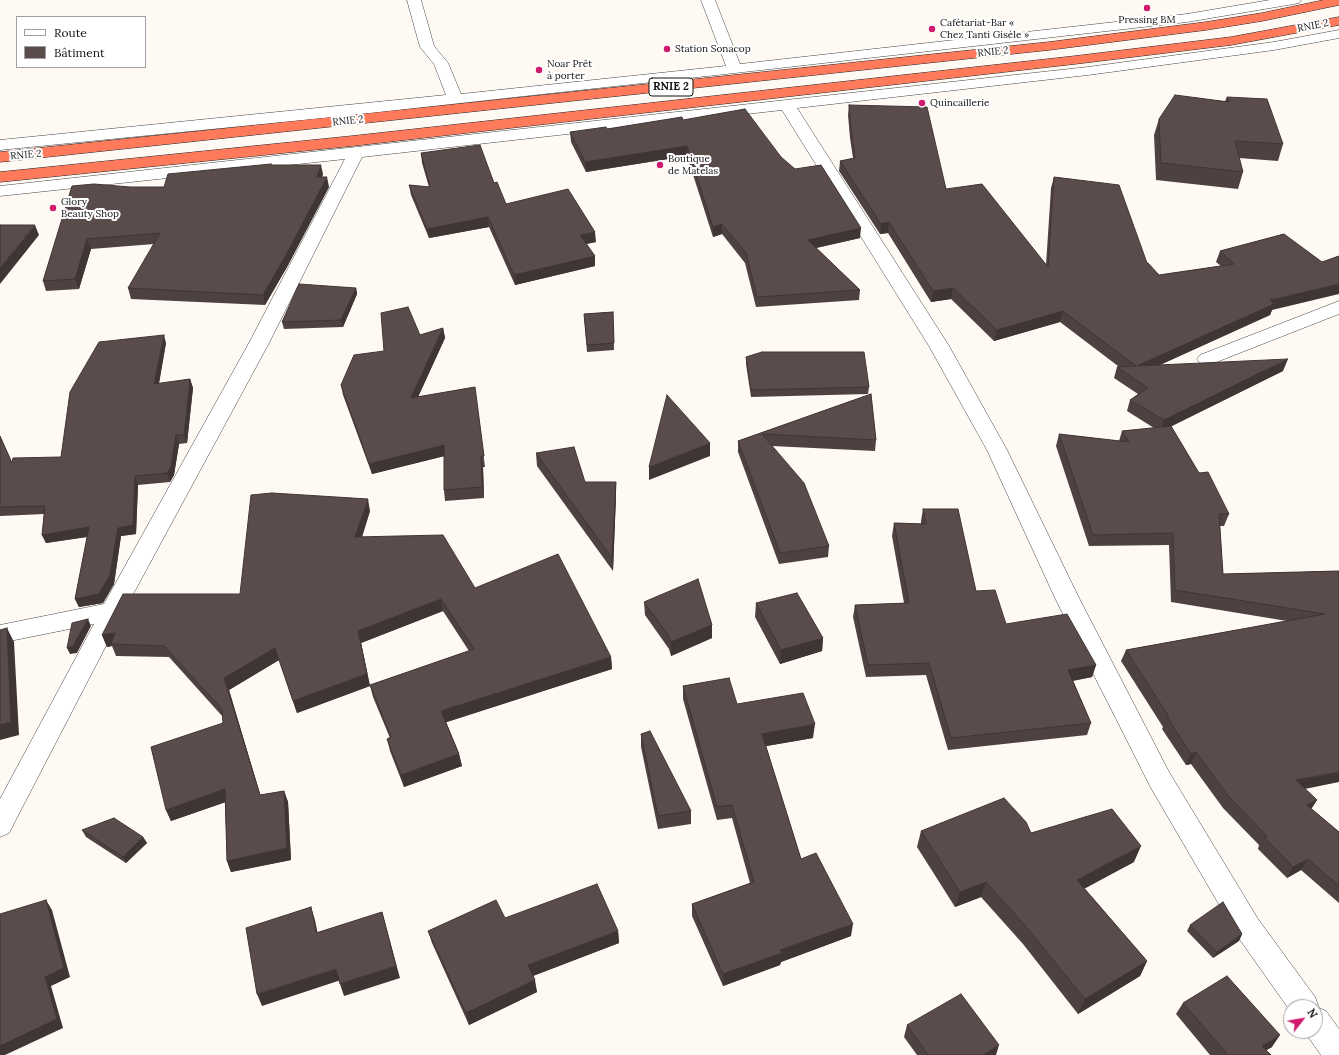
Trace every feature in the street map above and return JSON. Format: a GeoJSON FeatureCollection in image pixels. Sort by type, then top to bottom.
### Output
{"type":"FeatureCollection","features":[{"type":"Feature","properties":{"kind":"highway","name":"RNIE 2"},"geometry":{"type":"LineString","coordinates":[[0,157],[373,119],[1049,46],[1206,26],[1339,2]]}},
{"type":"Feature","properties":{"kind":"highway","name":"RNIE 2"},"geometry":{"type":"LineString","coordinates":[[0,177],[367,139],[1052,63],[1231,41],[1339,21]]}},
{"type":"Feature","properties":{"kind":"street"},"geometry":{"type":"LineString","coordinates":[[414,0],[427,47],[441,63],[455,98]]}},
{"type":"Feature","properties":{"kind":"street"},"geometry":{"type":"LineString","coordinates":[[708,0],[735,69]]}},
{"type":"Feature","properties":{"kind":"street"},"geometry":{"type":"LineString","coordinates":[[0,145],[157,130],[735,69],[1187,18],[1294,0]]}},
{"type":"Feature","properties":{"kind":"street"},"geometry":{"type":"LineString","coordinates":[[0,191],[356,153],[1103,69],[1259,48],[1339,34]]}},
{"type":"Feature","properties":{"kind":"street"},"geometry":{"type":"LineString","coordinates":[[787,105],[939,346],[997,450],[1067,598],[1160,780],[1248,928],[1299,999]]}},
{"type":"Feature","properties":{"kind":"street"},"geometry":{"type":"LineString","coordinates":[[0,825],[112,611],[259,343],[356,153]]}},
{"type":"Feature","properties":{"kind":"street"},"geometry":{"type":"LineString","coordinates":[[1207,359],[1339,307]]}},
{"type":"Feature","properties":{"kind":"street"},"geometry":{"type":"LineString","coordinates":[[0,634],[112,611]]}},
{"type":"Feature","properties":{"kind":"street"},"geometry":{"type":"LineString","coordinates":[[1323,1032],[1339,1054]]}},
{"type":"Feature","properties":{"kind":"building"},"geometry":{"type":"Polygon","coordinates":[[[1175,95],[1229,102],[1227,97],[1267,99],[1283,144],[1235,141],[1243,172],[1161,163],[1159,119],[1175,95]]]}},
{"type":"Feature","properties":{"kind":"building"},"geometry":{"type":"Polygon","coordinates":[[[849,105],[927,107],[946,189],[982,184],[1048,267],[1054,177],[1119,185],[1147,263],[1159,275],[1234,264],[1220,251],[1284,234],[1322,262],[1339,256],[1339,284],[1270,300],[1274,304],[1137,366],[1288,359],[1164,420],[1130,400],[1148,388],[1117,367],[1136,366],[1063,311],[997,330],[953,288],[933,291],[889,222],[881,224],[840,161],[855,158],[849,105]]]}},
{"type":"Feature","properties":{"kind":"building"},"geometry":{"type":"Polygon","coordinates":[[[745,109],[781,157],[795,169],[821,165],[861,228],[808,240],[860,290],[757,297],[746,253],[722,224],[713,227],[687,146],[585,162],[570,132],[606,127],[607,129],[682,117],[683,120],[745,109]]]}},
{"type":"Feature","properties":{"kind":"building"},"geometry":{"type":"Polygon","coordinates":[[[480,145],[494,183],[497,182],[506,204],[568,189],[595,232],[580,235],[595,256],[514,275],[488,217],[427,229],[409,185],[430,187],[421,153],[480,145]]]}},
{"type":"Feature","properties":{"kind":"building"},"geometry":{"type":"Polygon","coordinates":[[[271,164],[321,165],[317,177],[327,177],[285,257],[263,295],[128,288],[160,233],[87,239],[75,279],[43,281],[72,186],[94,184],[130,187],[164,187],[168,174],[271,164]]]}},
{"type":"Feature","properties":{"kind":"building"},"geometry":{"type":"Polygon","coordinates":[[[0,225],[35,225],[0,268],[0,225]]]}},
{"type":"Feature","properties":{"kind":"building"},"geometry":{"type":"Polygon","coordinates":[[[299,284],[356,288],[341,320],[282,322],[299,284]]]}},
{"type":"Feature","properties":{"kind":"building"},"geometry":{"type":"Polygon","coordinates":[[[408,307],[420,335],[443,328],[411,398],[475,387],[484,456],[481,456],[482,487],[444,490],[444,445],[369,464],[341,385],[354,355],[384,351],[381,313],[408,307]]]}},
{"type":"Feature","properties":{"kind":"building"},"geometry":{"type":"Polygon","coordinates":[[[613,312],[614,343],[587,345],[584,314],[613,312]]]}},
{"type":"Feature","properties":{"kind":"building"},"geometry":{"type":"Polygon","coordinates":[[[164,335],[154,384],[190,379],[184,435],[176,435],[171,467],[167,473],[135,476],[133,525],[118,528],[110,575],[99,594],[75,599],[89,527],[42,535],[45,506],[0,507],[0,436],[12,463],[13,458],[61,457],[70,392],[99,342],[164,335]]]}},
{"type":"Feature","properties":{"kind":"building"},"geometry":{"type":"Polygon","coordinates":[[[762,352],[864,352],[869,387],[751,390],[746,357],[762,352]]]}},
{"type":"Feature","properties":{"kind":"building"},"geometry":{"type":"Polygon","coordinates":[[[871,394],[876,440],[762,434],[804,483],[829,546],[780,553],[738,441],[871,394]]]}},
{"type":"Feature","properties":{"kind":"building"},"geometry":{"type":"Polygon","coordinates":[[[667,395],[710,443],[649,467],[667,395]]]}},
{"type":"Feature","properties":{"kind":"building"},"geometry":{"type":"Polygon","coordinates":[[[1171,426],[1199,473],[1208,472],[1229,514],[1219,514],[1223,574],[1339,571],[1339,772],[1296,780],[1317,800],[1307,805],[1339,832],[1339,886],[1308,859],[1293,867],[1264,837],[1267,836],[1229,797],[1196,752],[1191,754],[1126,650],[1325,614],[1175,590],[1173,533],[1093,535],[1059,434],[1129,442],[1122,431],[1171,426]]]}},
{"type":"Feature","properties":{"kind":"building"},"geometry":{"type":"Polygon","coordinates":[[[574,447],[585,482],[616,482],[612,558],[536,453],[574,447]]]}},
{"type":"Feature","properties":{"kind":"building"},"geometry":{"type":"Polygon","coordinates":[[[272,493],[368,499],[355,537],[443,535],[475,588],[558,554],[611,657],[441,711],[459,754],[401,775],[387,739],[391,737],[370,685],[474,649],[441,599],[358,631],[367,674],[293,701],[275,648],[224,678],[260,795],[284,791],[287,848],[227,861],[225,789],[166,810],[151,747],[223,723],[222,709],[164,646],[111,644],[115,633],[102,635],[123,594],[240,594],[251,495],[272,493]]]}},
{"type":"Feature","properties":{"kind":"building"},"geometry":{"type":"Polygon","coordinates":[[[923,509],[958,509],[976,591],[995,590],[1006,624],[1067,614],[1096,665],[1068,670],[1091,723],[951,738],[929,663],[868,665],[855,605],[909,603],[894,523],[926,524],[923,509]]]}},
{"type":"Feature","properties":{"kind":"building"},"geometry":{"type":"Polygon","coordinates":[[[698,579],[712,625],[671,642],[669,636],[644,602],[698,579]]]}},
{"type":"Feature","properties":{"kind":"building"},"geometry":{"type":"Polygon","coordinates":[[[797,593],[823,638],[781,650],[756,603],[797,593]]]}},
{"type":"Feature","properties":{"kind":"building"},"geometry":{"type":"Polygon","coordinates":[[[88,619],[73,646],[67,648],[72,623],[88,619]]]}},
{"type":"Feature","properties":{"kind":"building"},"geometry":{"type":"Polygon","coordinates":[[[7,628],[11,722],[0,725],[0,630],[7,628]]]}},
{"type":"Feature","properties":{"kind":"building"},"geometry":{"type":"Polygon","coordinates":[[[729,678],[737,704],[803,693],[815,724],[762,734],[801,859],[816,853],[853,924],[780,950],[782,953],[723,974],[692,904],[754,882],[732,805],[717,807],[683,686],[729,678]]]}},
{"type":"Feature","properties":{"kind":"building"},"geometry":{"type":"Polygon","coordinates":[[[650,731],[691,811],[658,816],[641,734],[650,731]]]}},
{"type":"Feature","properties":{"kind":"building"},"geometry":{"type":"Polygon","coordinates":[[[1004,798],[1026,822],[1031,833],[1112,809],[1141,846],[1077,880],[1147,961],[1085,999],[1028,929],[986,882],[960,892],[921,831],[1004,798]]]}},
{"type":"Feature","properties":{"kind":"building"},"geometry":{"type":"Polygon","coordinates":[[[114,818],[143,837],[123,857],[82,830],[114,818]]]}},
{"type":"Feature","properties":{"kind":"building"},"geometry":{"type":"Polygon","coordinates":[[[597,884],[618,931],[528,965],[535,980],[466,1013],[428,931],[496,900],[505,918],[597,884]]]}},
{"type":"Feature","properties":{"kind":"building"},"geometry":{"type":"Polygon","coordinates":[[[46,900],[64,968],[45,977],[57,1019],[0,1046],[0,914],[46,900]]]}},
{"type":"Feature","properties":{"kind":"building"},"geometry":{"type":"Polygon","coordinates":[[[1223,902],[1242,934],[1217,952],[1190,925],[1223,902]]]}},
{"type":"Feature","properties":{"kind":"building"},"geometry":{"type":"Polygon","coordinates":[[[311,907],[316,933],[382,912],[396,966],[340,984],[336,969],[257,994],[246,928],[311,907]]]}},
{"type":"Feature","properties":{"kind":"building"},"geometry":{"type":"Polygon","coordinates":[[[1227,976],[1280,1035],[1262,1046],[1271,1055],[1228,1055],[1183,1003],[1227,976]]]}},
{"type":"Feature","properties":{"kind":"building"},"geometry":{"type":"Polygon","coordinates":[[[961,994],[999,1045],[983,1055],[928,1055],[907,1025],[961,994]]]}},
{"type":"Feature","properties":{"kind":"place","name":"Pressing BM"},"geometry":{"type":"Point","coordinates":[1147,8]}},
{"type":"Feature","properties":{"kind":"place","name":"Cafétariat-Bar « Chez Tanti Gisèle »"},"geometry":{"type":"Point","coordinates":[932,29]}},
{"type":"Feature","properties":{"kind":"place","name":"Station Sonacop"},"geometry":{"type":"Point","coordinates":[667,49]}},
{"type":"Feature","properties":{"kind":"place","name":"Noar Prêt à porter"},"geometry":{"type":"Point","coordinates":[539,70]}},
{"type":"Feature","properties":{"kind":"place","name":"Quincaillerie"},"geometry":{"type":"Point","coordinates":[922,103]}},
{"type":"Feature","properties":{"kind":"place","name":"Boutique de Matelas"},"geometry":{"type":"Point","coordinates":[660,165]}},
{"type":"Feature","properties":{"kind":"place","name":"Glory Beauty Shop"},"geometry":{"type":"Point","coordinates":[53,208]}}]}
